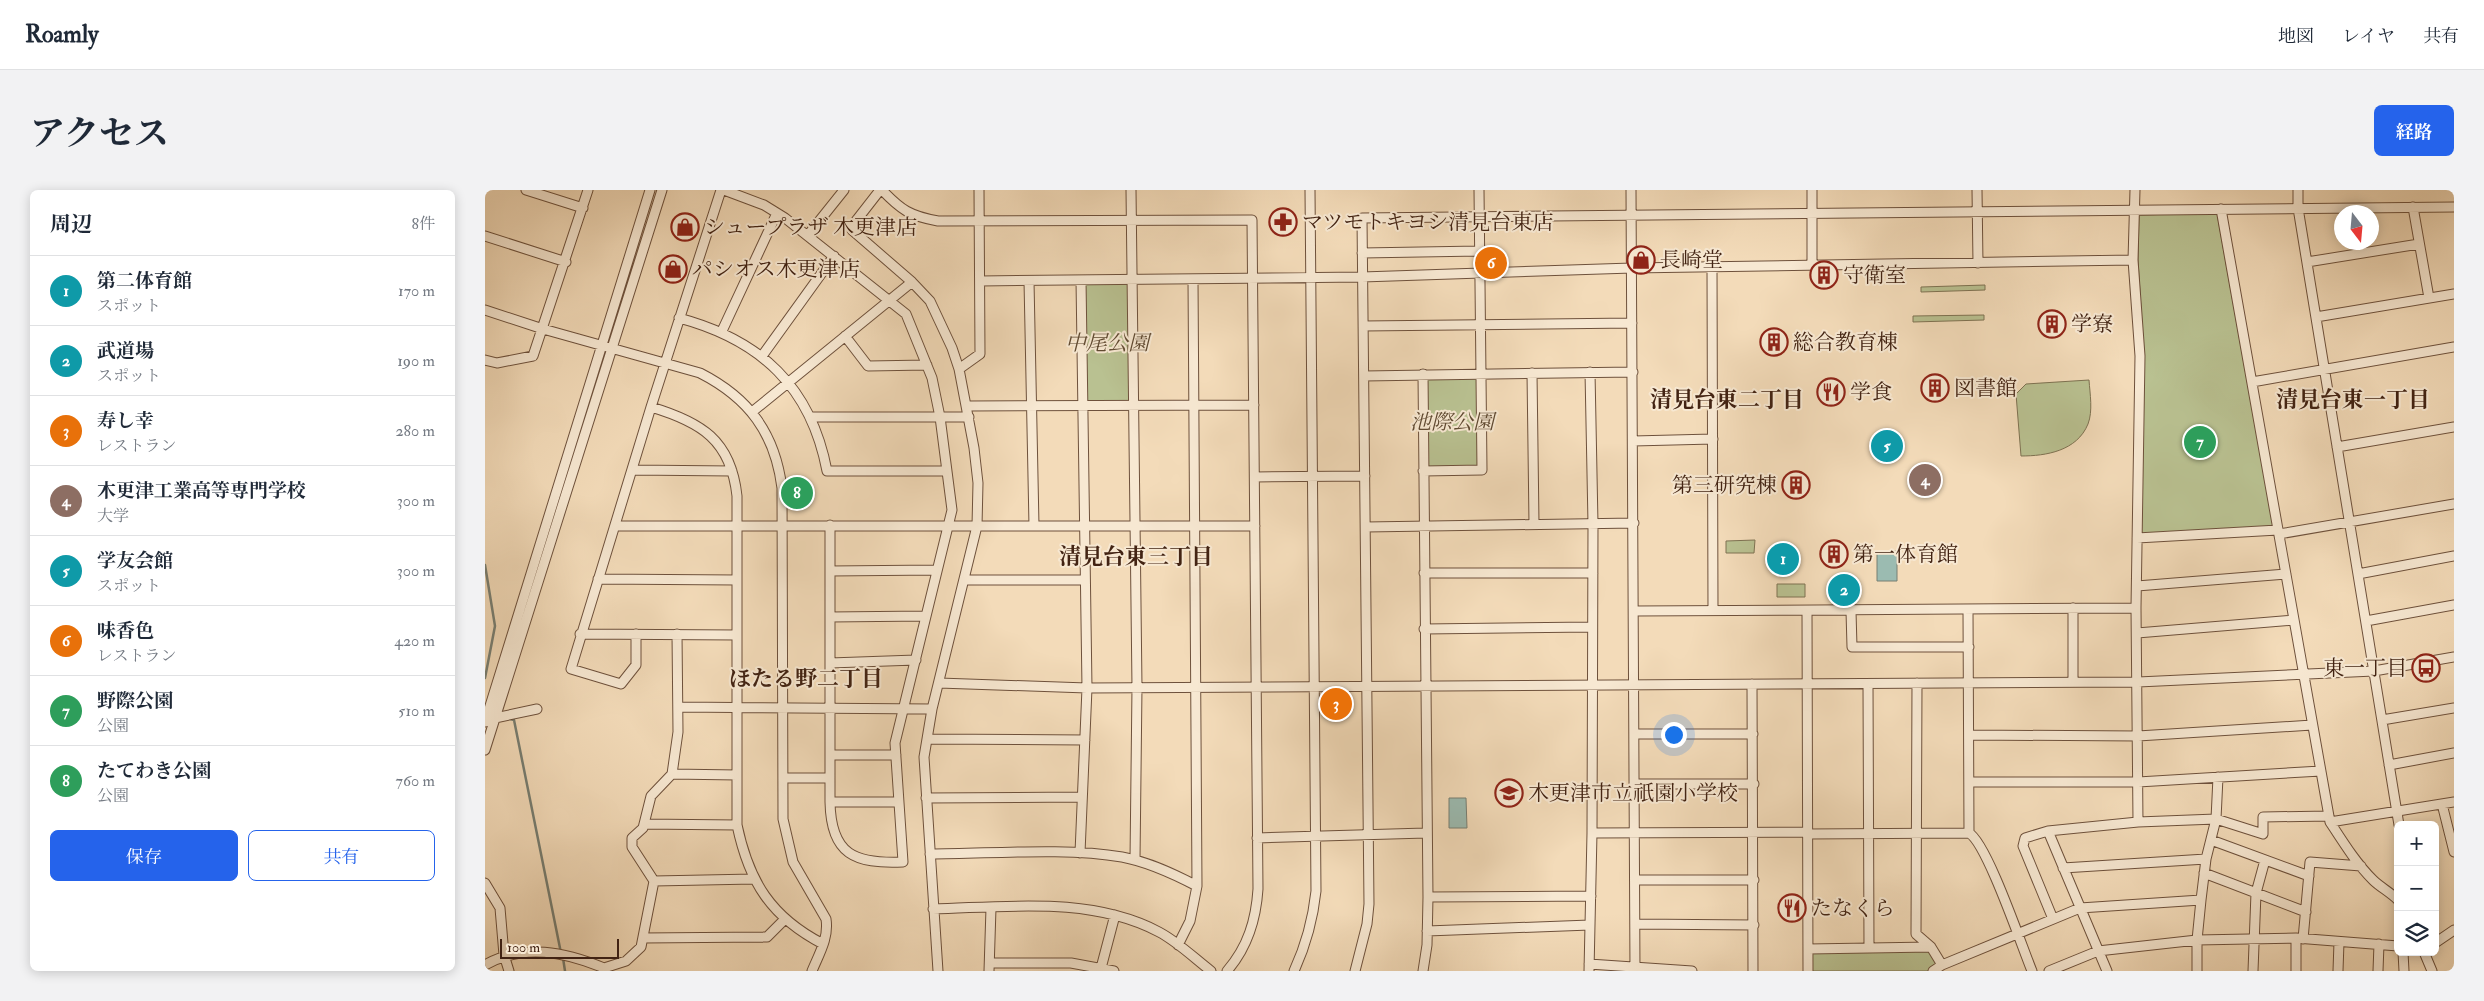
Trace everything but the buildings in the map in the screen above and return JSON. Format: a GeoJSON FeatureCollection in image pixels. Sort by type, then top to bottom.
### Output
{"type":"FeatureCollection","features":[{"type":"Feature","properties":{"kind":"street"},"geometry":{"type":"LineString","coordinates":[[526,190],[583,208]]}},
{"type":"Feature","properties":{"kind":"street"},"geometry":{"type":"LineString","coordinates":[[485,360],[497,363],[533,356],[588,190]]}},
{"type":"Feature","properties":{"kind":"street"},"geometry":{"type":"LineString","coordinates":[[485,750],[488,720],[650,190]]}},
{"type":"Feature","properties":{"kind":"street"},"geometry":{"type":"LineString","coordinates":[[488,720],[612,349],[662,190]]}},
{"type":"Feature","properties":{"kind":"street"},"geometry":{"type":"LineString","coordinates":[[636,634],[637,665],[621,684],[571,669],[580,634],[633,470],[679,318],[722,190],[764,205],[777,213],[808,235],[906,314],[932,378],[940,417],[952,510],[895,744],[903,862],[877,863],[854,856],[837,840],[832,829],[830,802],[829,525]]}},
{"type":"Feature","properties":{"kind":"street"},"geometry":{"type":"LineString","coordinates":[[808,235],[844,190]]}},
{"type":"Feature","properties":{"kind":"street"},"geometry":{"type":"LineString","coordinates":[[938,971],[924,757],[932,709],[977,526],[978,483],[968,406],[959,369],[952,348],[930,301],[912,282],[852,230],[852,226],[881,190],[898,207],[915,217],[938,221],[1251,220],[1258,889],[1254,920],[1244,948],[1227,971]]}},
{"type":"Feature","properties":{"kind":"street"},"geometry":{"type":"LineString","coordinates":[[959,369],[980,354],[979,190]]}},
{"type":"Feature","properties":{"kind":"street"},"geometry":{"type":"LineString","coordinates":[[1131,190],[1137,687],[1135,860]]}},
{"type":"Feature","properties":{"kind":"street"},"geometry":{"type":"LineString","coordinates":[[1294,971],[1304,951],[1314,912],[1317,836],[1310,190]]}},
{"type":"Feature","properties":{"kind":"street"},"geometry":{"type":"LineString","coordinates":[[1423,471],[1482,470],[1479,190]]}},
{"type":"Feature","properties":{"kind":"street"},"geometry":{"type":"LineString","coordinates":[[1631,190],[1635,611],[1635,969]]}},
{"type":"Feature","properties":{"kind":"street"},"geometry":{"type":"LineString","coordinates":[[1812,190],[1812,266]]}},
{"type":"Feature","properties":{"kind":"street"},"geometry":{"type":"LineString","coordinates":[[1977,190],[1978,263]]}},
{"type":"Feature","properties":{"kind":"street"},"geometry":{"type":"LineString","coordinates":[[2135,190],[2133,260],[2140,356],[2136,608],[2138,822]]}},
{"type":"Feature","properties":{"kind":"street"},"geometry":{"type":"LineString","coordinates":[[2298,190],[2298,208],[2398,821]]}},
{"type":"Feature","properties":{"kind":"street"},"geometry":{"type":"LineString","coordinates":[[2413,207],[2429,298]]}},
{"type":"Feature","properties":{"kind":"street"},"geometry":{"type":"LineString","coordinates":[[1355,971],[1367,924],[1368,835],[1362,218],[2454,207]]}},
{"type":"Feature","properties":{"kind":"street"},"geometry":{"type":"LineString","coordinates":[[2221,209],[2329,819],[2361,866],[2374,881],[2394,896]]}},
{"type":"Feature","properties":{"kind":"street"},"geometry":{"type":"LineString","coordinates":[[721,331],[777,213]]}},
{"type":"Feature","properties":{"kind":"street"},"geometry":{"type":"LineString","coordinates":[[485,236],[565,262]]}},
{"type":"Feature","properties":{"kind":"street"},"geometry":{"type":"LineString","coordinates":[[2307,262],[2419,244]]}},
{"type":"Feature","properties":{"kind":"street"},"geometry":{"type":"LineString","coordinates":[[1363,253],[1479,251]]}},
{"type":"Feature","properties":{"kind":"street"},"geometry":{"type":"LineString","coordinates":[[762,356],[834,256]]}},
{"type":"Feature","properties":{"kind":"street"},"geometry":{"type":"LineString","coordinates":[[980,281],[1311,278],[1632,268],[2133,260]]}},
{"type":"Feature","properties":{"kind":"street"},"geometry":{"type":"LineString","coordinates":[[1712,267],[1713,610]]}},
{"type":"Feature","properties":{"kind":"street"},"geometry":{"type":"LineString","coordinates":[[1178,944],[1190,921],[1197,886],[1193,279]]}},
{"type":"Feature","properties":{"kind":"street"},"geometry":{"type":"LineString","coordinates":[[1079,853],[1087,688],[1081,280]]}},
{"type":"Feature","properties":{"kind":"street"},"geometry":{"type":"LineString","coordinates":[[1029,281],[1034,526]]}},
{"type":"Feature","properties":{"kind":"street"},"geometry":{"type":"LineString","coordinates":[[752,412],[912,282]]}},
{"type":"Feature","properties":{"kind":"street"},"geometry":{"type":"LineString","coordinates":[[2316,317],[2454,294]]}},
{"type":"Feature","properties":{"kind":"street"},"geometry":{"type":"LineString","coordinates":[[485,310],[665,365],[700,373],[737,397],[752,412],[774,450],[780,468],[783,526],[783,819],[787,841],[798,873],[826,919],[827,934],[812,971]]}},
{"type":"Feature","properties":{"kind":"street"},"geometry":{"type":"LineString","coordinates":[[679,318],[721,331],[747,345],[762,356],[788,383],[811,417],[822,446],[827,471],[947,472]]}},
{"type":"Feature","properties":{"kind":"street"},"geometry":{"type":"LineString","coordinates":[[1363,326],[1632,323]]}},
{"type":"Feature","properties":{"kind":"street"},"geometry":{"type":"LineString","coordinates":[[845,336],[868,366],[927,365]]}},
{"type":"Feature","properties":{"kind":"street"},"geometry":{"type":"LineString","coordinates":[[2252,382],[2454,347]]}},
{"type":"Feature","properties":{"kind":"street"},"geometry":{"type":"LineString","coordinates":[[1591,372],[1593,573],[1591,685],[1592,833],[1589,967],[1692,971]]}},
{"type":"Feature","properties":{"kind":"street"},"geometry":{"type":"LineString","coordinates":[[1364,376],[1633,372]]}},
{"type":"Feature","properties":{"kind":"street"},"geometry":{"type":"LineString","coordinates":[[1532,373],[1534,524]]}},
{"type":"Feature","properties":{"kind":"street"},"geometry":{"type":"LineString","coordinates":[[1423,374],[1428,897],[1423,971]]}},
{"type":"Feature","properties":{"kind":"street"},"geometry":{"type":"LineString","coordinates":[[968,406],[1254,404]]}},
{"type":"Feature","properties":{"kind":"street"},"geometry":{"type":"LineString","coordinates":[[651,407],[681,416],[704,429],[721,448],[732,471],[737,496],[737,825],[745,858],[754,879],[771,906],[795,928],[823,944]]}},
{"type":"Feature","properties":{"kind":"street"},"geometry":{"type":"LineString","coordinates":[[811,417],[969,417]]}},
{"type":"Feature","properties":{"kind":"street"},"geometry":{"type":"LineString","coordinates":[[2337,447],[2454,427]]}},
{"type":"Feature","properties":{"kind":"street"},"geometry":{"type":"LineString","coordinates":[[1633,441],[1713,439]]}},
{"type":"Feature","properties":{"kind":"street"},"geometry":{"type":"LineString","coordinates":[[633,470],[732,471]]}},
{"type":"Feature","properties":{"kind":"street"},"geometry":{"type":"LineString","coordinates":[[1255,477],[1365,476]]}},
{"type":"Feature","properties":{"kind":"street"},"geometry":{"type":"LineString","coordinates":[[2137,538],[2278,532],[2454,504]]}},
{"type":"Feature","properties":{"kind":"street"},"geometry":{"type":"LineString","coordinates":[[1366,527],[1634,523]]}},
{"type":"Feature","properties":{"kind":"street"},"geometry":{"type":"LineString","coordinates":[[615,526],[1255,526]]}},
{"type":"Feature","properties":{"kind":"street"},"geometry":{"type":"LineString","coordinates":[[2358,574],[2454,556]]}},
{"type":"Feature","properties":{"kind":"street"},"geometry":{"type":"LineString","coordinates":[[830,571],[937,570]]}},
{"type":"Feature","properties":{"kind":"street"},"geometry":{"type":"LineString","coordinates":[[1424,573],[1593,573]]}},
{"type":"Feature","properties":{"kind":"street"},"geometry":{"type":"LineString","coordinates":[[2137,586],[2286,574]]}},
{"type":"Feature","properties":{"kind":"street"},"geometry":{"type":"LineString","coordinates":[[597,579],[737,580]]}},
{"type":"Feature","properties":{"kind":"street"},"geometry":{"type":"LineString","coordinates":[[964,580],[1085,580]]}},
{"type":"Feature","properties":{"kind":"street"},"geometry":{"type":"LineString","coordinates":[[2366,621],[2454,605]]}},
{"type":"Feature","properties":{"kind":"street"},"geometry":{"type":"LineString","coordinates":[[2073,608],[2073,682]]}},
{"type":"Feature","properties":{"kind":"street"},"geometry":{"type":"LineString","coordinates":[[1635,611],[2136,608]]}},
{"type":"Feature","properties":{"kind":"street"},"geometry":{"type":"LineString","coordinates":[[1969,610],[1969,833],[1977,841],[1988,863],[2032,971]]}},
{"type":"Feature","properties":{"kind":"street"},"geometry":{"type":"LineString","coordinates":[[1807,611],[1808,971]]}},
{"type":"Feature","properties":{"kind":"street"},"geometry":{"type":"LineString","coordinates":[[1851,611],[1852,647],[1969,647]]}},
{"type":"Feature","properties":{"kind":"street"},"geometry":{"type":"LineString","coordinates":[[830,617],[926,616]]}},
{"type":"Feature","properties":{"kind":"street"},"geometry":{"type":"LineString","coordinates":[[2137,633],[2294,620]]}},
{"type":"Feature","properties":{"kind":"street"},"geometry":{"type":"LineString","coordinates":[[1425,629],[1592,627]]}},
{"type":"Feature","properties":{"kind":"street"},"geometry":{"type":"LineString","coordinates":[[580,634],[737,635]]}},
{"type":"Feature","properties":{"kind":"street"},"geometry":{"type":"LineString","coordinates":[[485,965],[505,955],[531,951],[574,956],[605,970],[626,960],[641,947],[654,881],[632,847],[632,838],[643,828],[651,796],[672,774],[677,732],[677,634]]}},
{"type":"Feature","properties":{"kind":"street"},"geometry":{"type":"LineString","coordinates":[[939,684],[1087,688],[2138,682],[2374,671],[2454,658]]}},
{"type":"Feature","properties":{"kind":"street"},"geometry":{"type":"LineString","coordinates":[[830,663],[916,660]]}},
{"type":"Feature","properties":{"kind":"street"},"geometry":{"type":"LineString","coordinates":[[1915,948],[1917,683]]}},
{"type":"Feature","properties":{"kind":"street"},"geometry":{"type":"LineString","coordinates":[[1753,684],[1753,971]]}},
{"type":"Feature","properties":{"kind":"street"},"geometry":{"type":"LineString","coordinates":[[1868,684],[1869,948]]}},
{"type":"Feature","properties":{"kind":"street"},"geometry":{"type":"LineString","coordinates":[[677,707],[932,709]]}},
{"type":"Feature","properties":{"kind":"street"},"geometry":{"type":"LineString","coordinates":[[2382,720],[2454,708]]}},
{"type":"Feature","properties":{"kind":"street"},"geometry":{"type":"LineString","coordinates":[[488,720],[537,709]]}},
{"type":"Feature","properties":{"kind":"street"},"geometry":{"type":"LineString","coordinates":[[1969,735],[2138,736],[2312,724]]}},
{"type":"Feature","properties":{"kind":"street"},"geometry":{"type":"LineString","coordinates":[[1635,734],[1753,734]]}},
{"type":"Feature","properties":{"kind":"street"},"geometry":{"type":"LineString","coordinates":[[927,739],[1085,740]]}},
{"type":"Feature","properties":{"kind":"street"},"geometry":{"type":"LineString","coordinates":[[2389,765],[2454,753]]}},
{"type":"Feature","properties":{"kind":"street"},"geometry":{"type":"LineString","coordinates":[[830,755],[896,755]]}},
{"type":"Feature","properties":{"kind":"street"},"geometry":{"type":"LineString","coordinates":[[1969,782],[2138,782],[2321,771]]}},
{"type":"Feature","properties":{"kind":"street"},"geometry":{"type":"LineString","coordinates":[[672,774],[737,774]]}},
{"type":"Feature","properties":{"kind":"street"},"geometry":{"type":"LineString","coordinates":[[2197,971],[2197,940],[2201,900],[2206,859],[2216,819],[2218,777]]}},
{"type":"Feature","properties":{"kind":"street"},"geometry":{"type":"LineString","coordinates":[[783,778],[830,778]]}},
{"type":"Feature","properties":{"kind":"street"},"geometry":{"type":"LineString","coordinates":[[1635,784],[1754,784]]}},
{"type":"Feature","properties":{"kind":"street"},"geometry":{"type":"LineString","coordinates":[[926,798],[1082,798]]}},
{"type":"Feature","properties":{"kind":"street"},"geometry":{"type":"LineString","coordinates":[[830,802],[899,802]]}},
{"type":"Feature","properties":{"kind":"street"},"geometry":{"type":"LineString","coordinates":[[2053,919],[2023,846],[2025,838],[2048,831],[2138,822],[2216,819],[2263,834],[2263,818],[2329,819],[2454,802]]}},
{"type":"Feature","properties":{"kind":"street"},"geometry":{"type":"LineString","coordinates":[[2442,804],[2454,852]]}},
{"type":"Feature","properties":{"kind":"street"},"geometry":{"type":"LineString","coordinates":[[644,824],[737,825]]}},
{"type":"Feature","properties":{"kind":"street"},"geometry":{"type":"LineString","coordinates":[[2048,831],[2107,971]]}},
{"type":"Feature","properties":{"kind":"street"},"geometry":{"type":"LineString","coordinates":[[1257,838],[1426,833]]}},
{"type":"Feature","properties":{"kind":"street"},"geometry":{"type":"LineString","coordinates":[[1592,833],[1969,833]]}},
{"type":"Feature","properties":{"kind":"street"},"geometry":{"type":"LineString","coordinates":[[2211,840],[2309,876]]}},
{"type":"Feature","properties":{"kind":"street"},"geometry":{"type":"LineString","coordinates":[[930,854],[1079,853],[1135,860],[1169,872],[1197,886]]}},
{"type":"Feature","properties":{"kind":"street"},"geometry":{"type":"LineString","coordinates":[[2063,868],[2206,859]]}},
{"type":"Feature","properties":{"kind":"street"},"geometry":{"type":"LineString","coordinates":[[2253,971],[2256,893],[2265,860]]}},
{"type":"Feature","properties":{"kind":"street"},"geometry":{"type":"LineString","coordinates":[[2296,971],[2300,938],[2306,912],[2310,862],[2361,866]]}},
{"type":"Feature","properties":{"kind":"street"},"geometry":{"type":"LineString","coordinates":[[2204,873],[2306,912]]}},
{"type":"Feature","properties":{"kind":"street"},"geometry":{"type":"LineString","coordinates":[[654,881],[754,879]]}},
{"type":"Feature","properties":{"kind":"street"},"geometry":{"type":"LineString","coordinates":[[1635,880],[1754,880]]}},
{"type":"Feature","properties":{"kind":"street"},"geometry":{"type":"LineString","coordinates":[[485,883],[500,908],[505,955],[509,971]]}},
{"type":"Feature","properties":{"kind":"street"},"geometry":{"type":"LineString","coordinates":[[1428,897],[1591,896]]}},
{"type":"Feature","properties":{"kind":"street"},"geometry":{"type":"LineString","coordinates":[[1933,971],[1942,965],[2080,908],[2201,900]]}},
{"type":"Feature","properties":{"kind":"street"},"geometry":{"type":"LineString","coordinates":[[933,909],[1065,907],[1090,909],[1142,924],[1178,944],[1211,971]]}},
{"type":"Feature","properties":{"kind":"street"},"geometry":{"type":"LineString","coordinates":[[991,908],[989,967],[1101,968],[1114,971]]}},
{"type":"Feature","properties":{"kind":"street"},"geometry":{"type":"LineString","coordinates":[[1101,968],[1115,915]]}},
{"type":"Feature","properties":{"kind":"street"},"geometry":{"type":"LineString","coordinates":[[643,938],[767,937],[785,919]]}},
{"type":"Feature","properties":{"kind":"street"},"geometry":{"type":"LineString","coordinates":[[1635,924],[1754,925]]}},
{"type":"Feature","properties":{"kind":"street"},"geometry":{"type":"LineString","coordinates":[[1427,931],[1590,926]]}},
{"type":"Feature","properties":{"kind":"street"},"geometry":{"type":"LineString","coordinates":[[2439,940],[2454,930]]}},
{"type":"Feature","properties":{"kind":"street"},"geometry":{"type":"LineString","coordinates":[[1916,934],[1931,947],[1942,965]]}},
{"type":"Feature","properties":{"kind":"street"},"geometry":{"type":"LineString","coordinates":[[2049,971],[2099,951],[2197,940],[2300,938],[2394,946]]}},
{"type":"Feature","properties":{"kind":"street"},"geometry":{"type":"LineString","coordinates":[[2338,971],[2339,942]]}},
{"type":"Feature","properties":{"kind":"street"},"geometry":{"type":"LineString","coordinates":[[2379,944],[2379,971]]}},
{"type":"Feature","properties":{"kind":"street"},"geometry":{"type":"LineString","coordinates":[[1808,949],[1931,947]]}},
{"type":"Feature","properties":{"kind":"street"},"geometry":{"type":"LineString","coordinates":[[2403,956],[2404,971]]}},
{"type":"Feature","properties":{"kind":"street"},"geometry":{"type":"LineString","coordinates":[[2426,956],[2432,971]]}},
{"type":"Feature","properties":{"kind":"green space"},"geometry":{"type":"Polygon","coordinates":[[[2217,213],[2273,526],[2141,535],[2144,357],[2138,260],[2139,215],[2217,213]]]}},
{"type":"Feature","properties":{"kind":"green space","name":"中尾公園"},"geometry":{"type":"Polygon","coordinates":[[[1081,280],[1132,280],[1134,406],[1083,406],[1081,280]]]}},
{"type":"Feature","properties":{"kind":"green space"},"geometry":{"type":"Polygon","coordinates":[[[1985,285],[1985,290],[1921,292],[1921,287],[1985,285]]]}},
{"type":"Feature","properties":{"kind":"green space"},"geometry":{"type":"Polygon","coordinates":[[[1984,315],[1984,320],[1913,322],[1913,316],[1984,315]]]}},
{"type":"Feature","properties":{"kind":"green space","name":"池際公園"},"geometry":{"type":"Polygon","coordinates":[[[1480,373],[1482,470],[1423,471],[1423,374],[1480,373]]]}},
{"type":"Feature","properties":{"kind":"green space"},"geometry":{"type":"Polygon","coordinates":[[[2089,380],[2090,414],[2088,424],[2083,433],[2069,446],[2060,450],[2040,455],[2021,456],[2016,394],[2026,384],[2089,380]]]}},
{"type":"Feature","properties":{"kind":"green space"},"geometry":{"type":"Polygon","coordinates":[[[1755,540],[1754,553],[1726,553],[1726,541],[1755,540]]]}},
{"type":"Feature","properties":{"kind":"green space"},"geometry":{"type":"Polygon","coordinates":[[[1777,584],[1805,584],[1805,597],[1777,597],[1777,584]]]}},
{"type":"Feature","properties":{"kind":"green space"},"geometry":{"type":"Polygon","coordinates":[[[1931,947],[1942,965],[1933,971],[1808,971],[1808,949],[1931,947]]]}},
{"type":"Feature","properties":{"kind":"water"},"geometry":{"type":"Polygon","coordinates":[[[1877,551],[1897,551],[1897,581],[1877,581],[1877,551]]]}},
{"type":"Feature","properties":{"kind":"water"},"geometry":{"type":"Polygon","coordinates":[[[1449,798],[1466,798],[1467,828],[1449,828],[1449,798]]]}},
{"type":"Feature","properties":{"kind":"waterway"},"geometry":{"type":"LineString","coordinates":[[485,565],[495,626],[485,678]]}},
{"type":"Feature","properties":{"kind":"waterway"},"geometry":{"type":"LineString","coordinates":[[510,719],[514,720],[561,953]]}},
{"type":"Feature","properties":{"kind":"waterway"},"geometry":{"type":"LineString","coordinates":[[563,958],[565,971]]}},
{"type":"Feature","properties":{"kind":"place","name":"マツモトキヨシ清見台東店"},"geometry":{"type":"Point","coordinates":[1283,222]}},
{"type":"Feature","properties":{"kind":"place","name":"シュープラザ 木更津店"},"geometry":{"type":"Point","coordinates":[685,227]}},
{"type":"Feature","properties":{"kind":"place","name":"長崎堂"},"geometry":{"type":"Point","coordinates":[1641,260]}},
{"type":"Feature","properties":{"kind":"place","name":"味香色"},"geometry":{"type":"Point","coordinates":[1491,263]}},
{"type":"Feature","properties":{"kind":"place","name":"パシオス木更津店"},"geometry":{"type":"Point","coordinates":[673,269]}},
{"type":"Feature","properties":{"kind":"place","name":"守衛室"},"geometry":{"type":"Point","coordinates":[1824,275]}},
{"type":"Feature","properties":{"kind":"place","name":"学寮"},"geometry":{"type":"Point","coordinates":[2052,324]}},
{"type":"Feature","properties":{"kind":"place","name":"総合教育棟"},"geometry":{"type":"Point","coordinates":[1774,342]}},
{"type":"Feature","properties":{"kind":"place","name":"図書館"},"geometry":{"type":"Point","coordinates":[1935,388]}},
{"type":"Feature","properties":{"kind":"place","name":"学食"},"geometry":{"type":"Point","coordinates":[1831,392]}},
{"type":"Feature","properties":{"kind":"place","name":"野際公園"},"geometry":{"type":"Point","coordinates":[2200,442]}},
{"type":"Feature","properties":{"kind":"place","name":"学友会館"},"geometry":{"type":"Point","coordinates":[1887,446]}},
{"type":"Feature","properties":{"kind":"place","name":"木更津工業高等専門学校"},"geometry":{"type":"Point","coordinates":[1925,480]}},
{"type":"Feature","properties":{"kind":"place","name":"第三研究棟"},"geometry":{"type":"Point","coordinates":[1796,485]}},
{"type":"Feature","properties":{"kind":"place","name":"たてわき公園"},"geometry":{"type":"Point","coordinates":[797,493]}},
{"type":"Feature","properties":{"kind":"place","name":"第一体育館"},"geometry":{"type":"Point","coordinates":[1834,554]}},
{"type":"Feature","properties":{"kind":"place","name":"第二体育館"},"geometry":{"type":"Point","coordinates":[1783,559]}},
{"type":"Feature","properties":{"kind":"place","name":"武道場"},"geometry":{"type":"Point","coordinates":[1844,590]}},
{"type":"Feature","properties":{"kind":"place","name":"東一丁目"},"geometry":{"type":"Point","coordinates":[2426,668]}},
{"type":"Feature","properties":{"kind":"place","name":"寿し幸"},"geometry":{"type":"Point","coordinates":[1336,704]}},
{"type":"Feature","properties":{"kind":"place","name":"木更津市立祇園小学校"},"geometry":{"type":"Point","coordinates":[1509,793]}},
{"type":"Feature","properties":{"kind":"place","name":"たなくら"},"geometry":{"type":"Point","coordinates":[1792,908]}},
{"type":"Feature","properties":{"kind":"district","name":"清見台東二丁目"},"geometry":{"type":"Point","coordinates":[1727,400]}},
{"type":"Feature","properties":{"kind":"district","name":"清見台東一丁目"},"geometry":{"type":"Point","coordinates":[2353,400]}},
{"type":"Feature","properties":{"kind":"district","name":"清見台東三丁目"},"geometry":{"type":"Point","coordinates":[1136,557]}},
{"type":"Feature","properties":{"kind":"district","name":"ほたる野二丁目"},"geometry":{"type":"Point","coordinates":[806,679]}}]}
